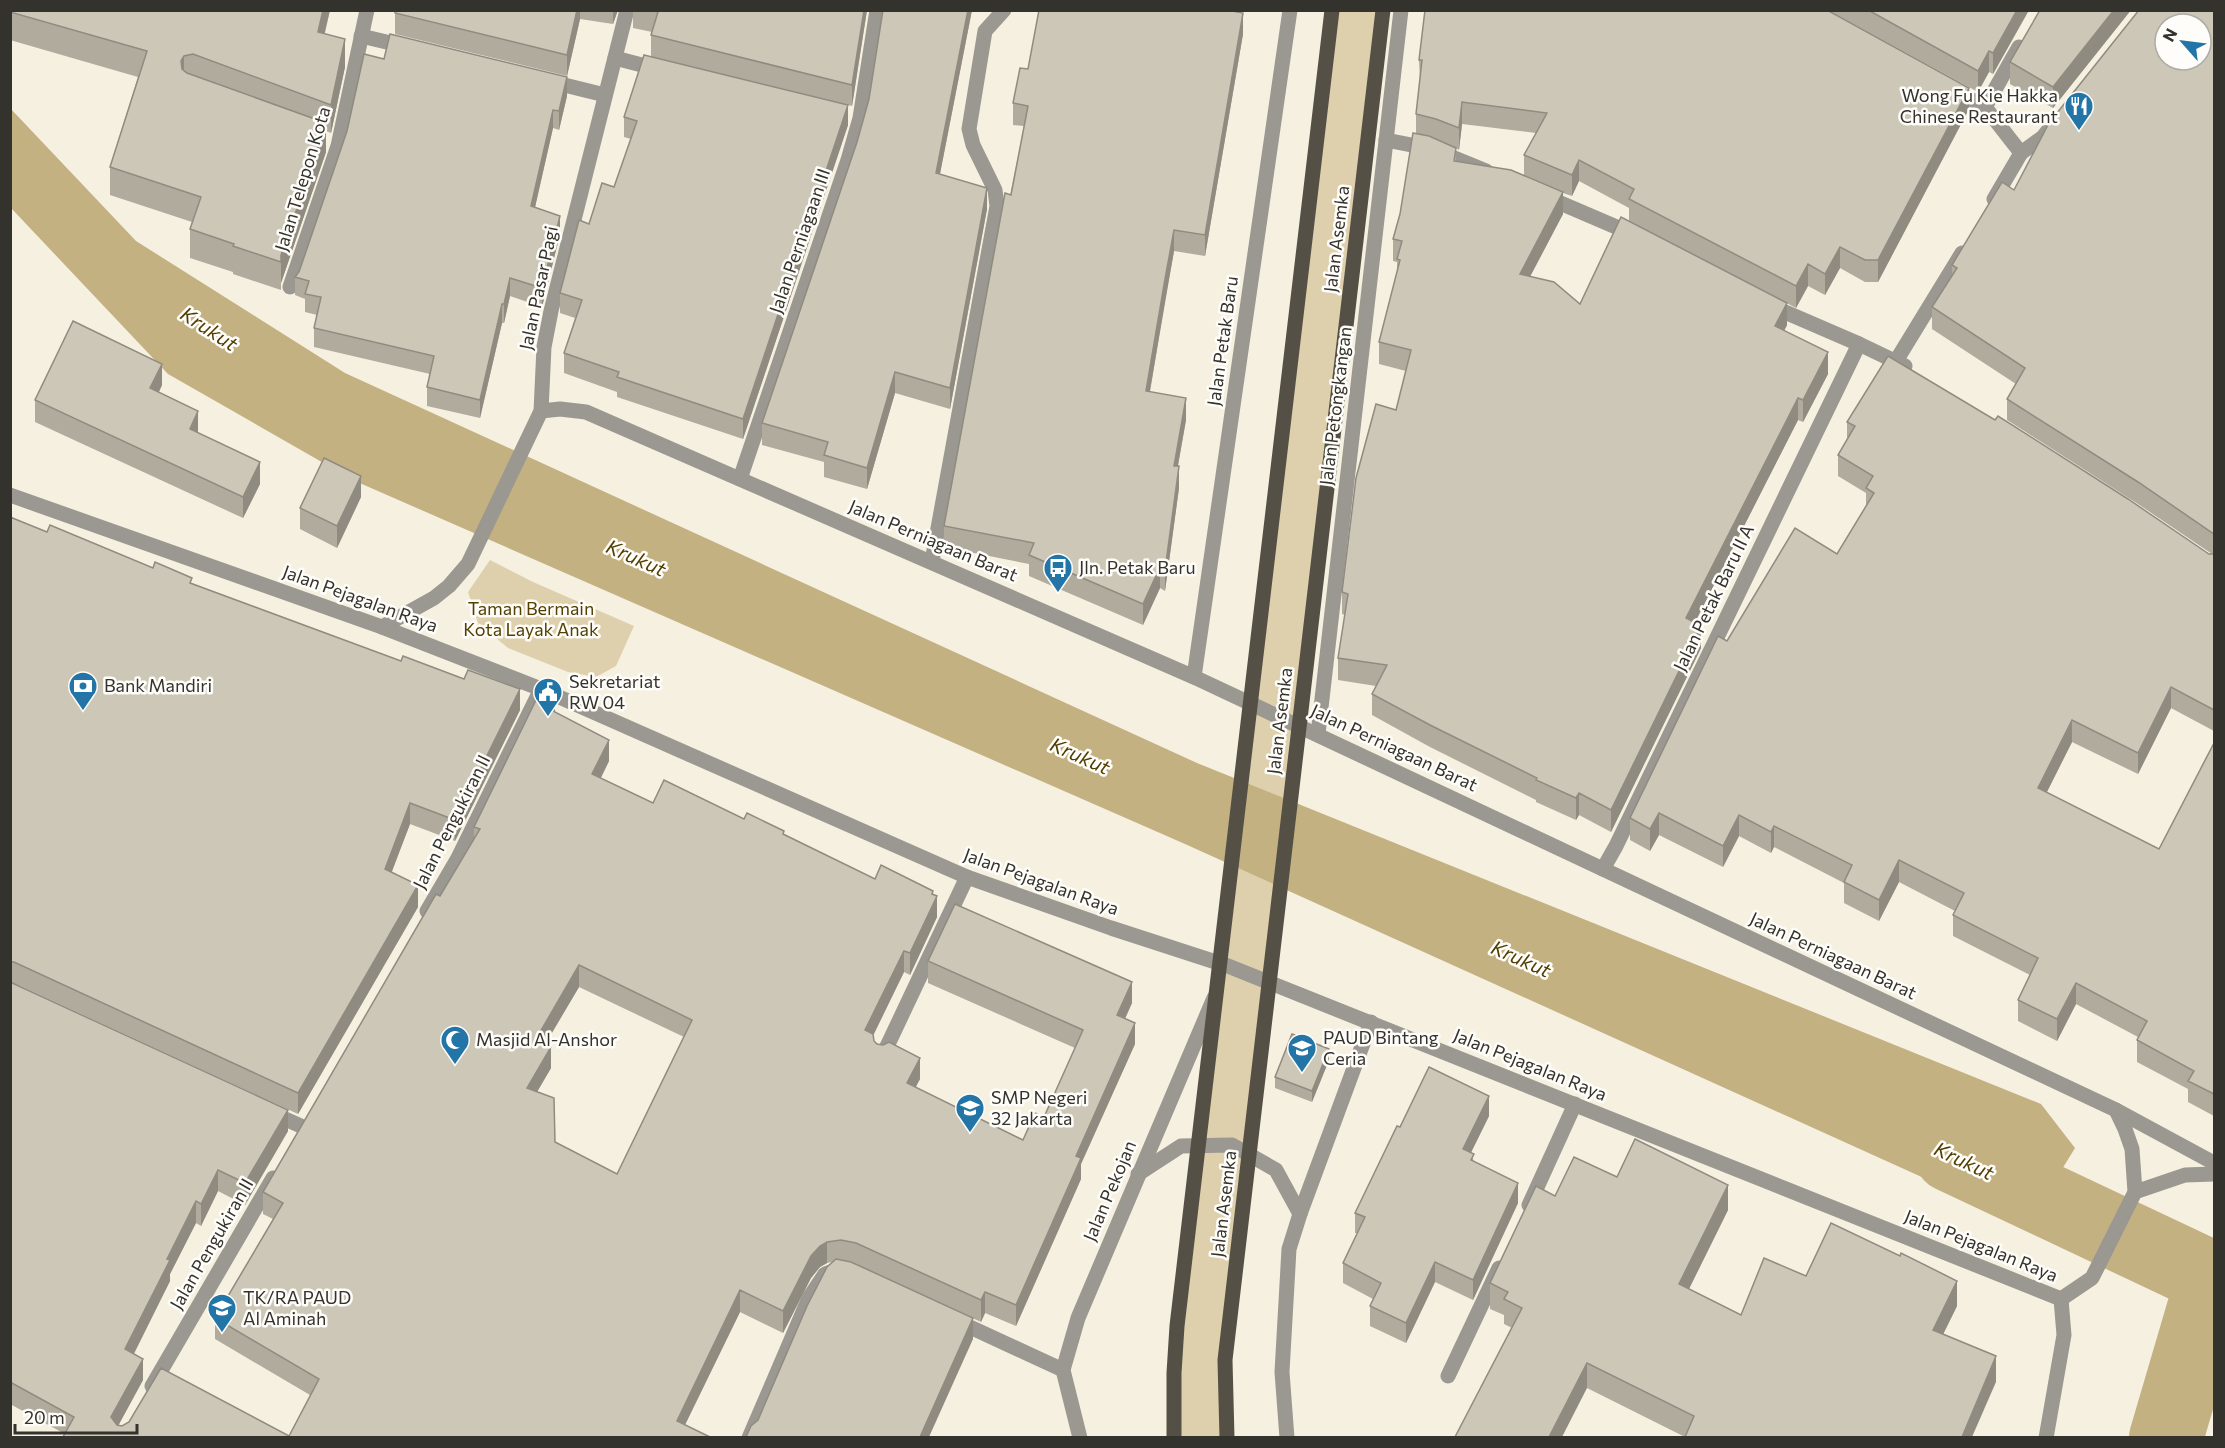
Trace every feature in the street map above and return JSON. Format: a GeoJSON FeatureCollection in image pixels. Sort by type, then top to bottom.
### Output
{"type":"FeatureCollection","features":[{"type":"Feature","properties":{"kind":"main road","name":"Jalan Asemka"},"geometry":{"type":"LineString","coordinates":[[1174,1437],[1177,1326],[1332,10]]}},
{"type":"Feature","properties":{"kind":"main road","name":"Jalan Asemka"},"geometry":{"type":"LineString","coordinates":[[1227,1437],[1225,1360],[1383,10]]}},
{"type":"Feature","properties":{"kind":"street","name":"Jalan Telepon Kota"},"geometry":{"type":"LineString","coordinates":[[290,287],[332,144],[367,10]]}},
{"type":"Feature","properties":{"kind":"street","name":"Jalan Pasar Pagi"},"geometry":{"type":"LineString","coordinates":[[382,627],[434,598],[449,586],[468,564],[541,411],[544,347],[551,311],[627,10]]}},
{"type":"Feature","properties":{"kind":"street","name":"Jalan Perniagaan III"},"geometry":{"type":"LineString","coordinates":[[740,479],[848,160],[854,117],[877,10]]}},
{"type":"Feature","properties":{"kind":"street"},"geometry":{"type":"LineString","coordinates":[[932,561],[997,206],[995,190],[969,129],[985,31],[1004,10]]}},
{"type":"Feature","properties":{"kind":"street","name":"Jalan Petak Baru"},"geometry":{"type":"LineString","coordinates":[[1194,677],[1290,10]]}},
{"type":"Feature","properties":{"kind":"street","name":"Jalan Petongkangan"},"geometry":{"type":"LineString","coordinates":[[1318,734],[1401,10]]}},
{"type":"Feature","properties":{"kind":"street"},"geometry":{"type":"LineString","coordinates":[[1985,107],[2030,30]]}},
{"type":"Feature","properties":{"kind":"street"},"geometry":{"type":"LineString","coordinates":[[361,36],[419,50]]}},
{"type":"Feature","properties":{"kind":"street"},"geometry":{"type":"LineString","coordinates":[[615,58],[671,72]]}},
{"type":"Feature","properties":{"kind":"street"},"geometry":{"type":"LineString","coordinates":[[535,77],[605,94]]}},
{"type":"Feature","properties":{"kind":"street"},"geometry":{"type":"LineString","coordinates":[[1943,84],[1985,107],[2021,153]]}},
{"type":"Feature","properties":{"kind":"street"},"geometry":{"type":"LineString","coordinates":[[1986,213],[2021,153],[2043,137],[2065,109]]}},
{"type":"Feature","properties":{"kind":"street"},"geometry":{"type":"LineString","coordinates":[[1386,140],[1432,149],[1499,177]]}},
{"type":"Feature","properties":{"kind":"street"},"geometry":{"type":"LineString","coordinates":[[1532,190],[1620,227],[1652,244]]}},
{"type":"Feature","properties":{"kind":"street"},"geometry":{"type":"LineString","coordinates":[[1896,361],[1968,242]]}},
{"type":"Feature","properties":{"kind":"street"},"geometry":{"type":"LineString","coordinates":[[1756,299],[1896,361],[1916,374]]}},
{"type":"Feature","properties":{"kind":"street","name":"Jalan Petak Baru II A"},"geometry":{"type":"LineString","coordinates":[[1603,869],[1859,344]]}},
{"type":"Feature","properties":{"kind":"street","name":"Jalan Perniagaan Barat"},"geometry":{"type":"LineString","coordinates":[[541,411],[560,409],[586,412],[1194,677],[2115,1110],[2214,1162]]}},
{"type":"Feature","properties":{"kind":"street","name":"Jalan Pejagalan Raya"},"geometry":{"type":"LineString","coordinates":[[10,495],[382,627],[541,689],[967,877],[1228,966],[2061,1299]]}},
{"type":"Feature","properties":{"kind":"street","name":"Jalan Pengukiran II"},"geometry":{"type":"LineString","coordinates":[[422,920],[458,858],[541,689]]}},
{"type":"Feature","properties":{"kind":"street"},"geometry":{"type":"LineString","coordinates":[[882,1056],[967,877]]}},
{"type":"Feature","properties":{"kind":"street","name":"Jalan Pekojan"},"geometry":{"type":"LineString","coordinates":[[1063,1370],[1078,1318],[1228,966]]}},
{"type":"Feature","properties":{"kind":"street"},"geometry":{"type":"LineString","coordinates":[[1287,1437],[1282,1361],[1289,1249],[1371,1022]]}},
{"type":"Feature","properties":{"kind":"street"},"geometry":{"type":"LineString","coordinates":[[1523,1218],[1575,1104]]}},
{"type":"Feature","properties":{"kind":"street"},"geometry":{"type":"LineString","coordinates":[[259,1107],[303,1127]]}},
{"type":"Feature","properties":{"kind":"street"},"geometry":{"type":"LineString","coordinates":[[2046,1437],[2064,1335],[2061,1299],[2092,1278],[2133,1197],[2132,1149],[2115,1110]]}},
{"type":"Feature","properties":{"kind":"street"},"geometry":{"type":"LineString","coordinates":[[1138,1174],[1181,1146],[1232,1145],[1276,1170],[1300,1214]]}},
{"type":"Feature","properties":{"kind":"street","name":"Jalan Pengukiran II"},"geometry":{"type":"LineString","coordinates":[[146,1396],[278,1169]]}},
{"type":"Feature","properties":{"kind":"street"},"geometry":{"type":"LineString","coordinates":[[2133,1197],[2185,1175],[2214,1174]]}},
{"type":"Feature","properties":{"kind":"street"},"geometry":{"type":"LineString","coordinates":[[1448,1376],[1508,1249]]}},
{"type":"Feature","properties":{"kind":"street"},"geometry":{"type":"LineString","coordinates":[[749,1437],[809,1298],[818,1284],[825,1274],[836,1270],[854,1274]]}},
{"type":"Feature","properties":{"kind":"street"},"geometry":{"type":"LineString","coordinates":[[948,1317],[1063,1370],[1080,1437]]}},
{"type":"Feature","properties":{"kind":"green space"},"geometry":{"type":"Polygon","coordinates":[[[1332,11],[1383,11],[1225,1360],[1227,1437],[1174,1438],[1177,1326],[1332,11]]]}},
{"type":"Feature","properties":{"kind":"green space","name":"Taman Bermain Kota Layak Anak"},"geometry":{"type":"Polygon","coordinates":[[[490,560],[533,582],[634,626],[616,666],[596,677],[568,672],[508,648],[478,623],[468,592],[490,560]]]}},
{"type":"Feature","properties":{"kind":"water"},"geometry":{"type":"Polygon","coordinates":[[[10,108],[136,241],[345,373],[1197,763],[2041,1104],[2075,1148],[2032,1218],[1999,1212],[1185,844],[355,481],[168,374],[11,208],[10,108]]]}},
{"type":"Feature","properties":{"kind":"building"},"geometry":{"type":"Polygon","coordinates":[[[10,10],[323,10],[318,32],[345,39],[331,105],[193,54],[184,56],[181,61],[182,69],[187,73],[326,123],[281,255],[281,262],[190,229],[201,197],[110,167],[147,51],[10,12],[10,10]]]}},
{"type":"Feature","properties":{"kind":"building"},"geometry":{"type":"Polygon","coordinates":[[[395,10],[577,10],[567,55],[395,13],[395,10]]]}},
{"type":"Feature","properties":{"kind":"building"},"geometry":{"type":"Polygon","coordinates":[[[653,10],[864,10],[852,85],[651,35],[658,12],[653,10]]]}},
{"type":"Feature","properties":{"kind":"building"},"geometry":{"type":"Polygon","coordinates":[[[883,10],[968,10],[936,173],[987,188],[950,388],[895,372],[867,468],[824,455],[828,442],[762,423],[857,142],[869,99],[883,10]]]}},
{"type":"Feature","properties":{"kind":"building"},"geometry":{"type":"Polygon","coordinates":[[[1039,10],[1227,10],[1243,13],[1205,235],[1174,230],[1146,391],[1186,398],[1174,466],[1179,466],[1165,570],[1160,567],[1143,604],[1029,555],[1034,543],[944,526],[1005,193],[1011,195],[1028,106],[1013,103],[1020,68],[1028,69],[1039,10]]]}},
{"type":"Feature","properties":{"kind":"building"},"geometry":{"type":"Polygon","coordinates":[[[1425,10],[1827,10],[1969,88],[1878,260],[1865,260],[1840,247],[1825,274],[1808,264],[1796,286],[1629,199],[1634,189],[1579,160],[1572,175],[1524,155],[1547,113],[1462,102],[1459,128],[1416,114],[1425,10]]]}},
{"type":"Feature","properties":{"kind":"building"},"geometry":{"type":"Polygon","coordinates":[[[1868,10],[2017,10],[1993,53],[1989,51],[1978,71],[1868,10]]]}},
{"type":"Feature","properties":{"kind":"building"},"geometry":{"type":"Polygon","coordinates":[[[2040,10],[2114,10],[2053,87],[2010,62],[2040,10]]]}},
{"type":"Feature","properties":{"kind":"building"},"geometry":{"type":"Polygon","coordinates":[[[2139,10],[2214,10],[2214,534],[2138,482],[2007,399],[2025,368],[1932,307],[1957,268],[1952,265],[2002,182],[2014,190],[2049,123],[2139,10]]]}},
{"type":"Feature","properties":{"kind":"building"},"geometry":{"type":"Polygon","coordinates":[[[390,34],[567,77],[559,111],[553,110],[531,206],[560,216],[542,288],[510,278],[480,400],[427,387],[434,356],[314,328],[321,297],[305,294],[309,281],[295,277],[299,272],[347,131],[364,54],[384,59],[390,34]]]}},
{"type":"Feature","properties":{"kind":"building"},"geometry":{"type":"Polygon","coordinates":[[[644,55],[848,105],[743,419],[617,377],[619,372],[564,353],[582,300],[560,293],[579,220],[589,224],[602,183],[614,187],[637,121],[624,117],[644,55]]]}},
{"type":"Feature","properties":{"kind":"building"},"geometry":{"type":"Polygon","coordinates":[[[1413,133],[1429,136],[1456,148],[1454,161],[1511,170],[1563,192],[1520,274],[1554,282],[1580,304],[1621,217],[1787,303],[1775,326],[1828,352],[1803,400],[1798,398],[1686,618],[1701,626],[1611,810],[1579,793],[1576,798],[1536,780],[1537,778],[1372,694],[1387,665],[1338,658],[1348,594],[1342,592],[1356,478],[1376,404],[1396,410],[1411,350],[1379,342],[1400,260],[1397,259],[1402,241],[1393,239],[1400,214],[1413,133]]]}},
{"type":"Feature","properties":{"kind":"building"},"geometry":{"type":"Polygon","coordinates":[[[73,321],[162,364],[150,388],[198,411],[190,429],[260,462],[243,497],[35,400],[73,321]]]}},
{"type":"Feature","properties":{"kind":"building"},"geometry":{"type":"Polygon","coordinates":[[[1888,356],[1995,420],[1998,416],[2209,554],[2214,554],[2214,710],[2171,687],[2138,753],[2072,720],[2038,788],[2159,849],[2214,743],[2214,1094],[2188,1081],[2194,1071],[2137,1040],[2147,1021],[2076,983],[2057,1019],[2018,1000],[2038,958],[1953,915],[1964,893],[1899,860],[1879,900],[1844,882],[1852,865],[1774,826],[1771,832],[1739,815],[1723,846],[1659,813],[1650,829],[1630,818],[1718,636],[1727,641],[1795,528],[1837,554],[1874,493],[1866,488],[1873,476],[1838,455],[1855,426],[1847,422],[1888,356]]]}},
{"type":"Feature","properties":{"kind":"building"},"geometry":{"type":"Polygon","coordinates":[[[324,458],[361,476],[337,526],[300,508],[324,458]]]}},
{"type":"Feature","properties":{"kind":"building"},"geometry":{"type":"Polygon","coordinates":[[[10,517],[47,532],[50,525],[153,568],[155,562],[192,578],[190,583],[401,661],[403,656],[464,679],[468,670],[520,689],[455,820],[410,803],[385,869],[418,885],[298,1093],[10,962],[10,517]]]}},
{"type":"Feature","properties":{"kind":"building"},"geometry":{"type":"Polygon","coordinates":[[[538,696],[555,702],[551,710],[609,740],[592,774],[653,803],[664,780],[744,819],[747,813],[784,831],[783,834],[875,879],[881,865],[933,891],[932,894],[937,896],[910,953],[904,951],[865,1030],[873,1034],[877,1044],[883,1045],[889,1042],[920,1058],[907,1083],[1023,1140],[1035,1113],[1044,1117],[1083,1030],[928,961],[955,904],[1132,982],[1117,1015],[1135,1023],[1076,1156],[1081,1158],[1016,1305],[985,1292],[981,1300],[856,1243],[841,1240],[827,1242],[811,1256],[783,1311],[740,1290],[677,1421],[710,1437],[63,1437],[74,1417],[10,1382],[10,982],[288,1110],[245,1183],[218,1170],[201,1204],[196,1201],[167,1259],[170,1260],[125,1349],[143,1359],[111,1417],[117,1425],[122,1426],[129,1422],[161,1368],[289,1436],[319,1379],[215,1318],[283,1203],[263,1192],[436,894],[440,896],[480,829],[474,827],[538,696]],[[579,965],[536,1039],[551,1047],[527,1088],[554,1098],[555,1142],[617,1174],[692,1020],[579,965]]]}},
{"type":"Feature","properties":{"kind":"building","name":"PAUD Bintang Ceria"},"geometry":{"type":"Polygon","coordinates":[[[1292,1034],[1329,1049],[1312,1091],[1275,1077],[1292,1034]]]}},
{"type":"Feature","properties":{"kind":"building"},"geometry":{"type":"Polygon","coordinates":[[[1429,1067],[1489,1096],[1463,1149],[1474,1154],[1471,1160],[1518,1183],[1473,1280],[1435,1262],[1406,1323],[1370,1306],[1381,1283],[1343,1263],[1365,1217],[1355,1213],[1397,1126],[1400,1127],[1429,1067]]]}},
{"type":"Feature","properties":{"kind":"building"},"geometry":{"type":"Polygon","coordinates":[[[1635,1139],[1728,1185],[1679,1284],[1741,1315],[1764,1258],[1806,1276],[1831,1223],[1900,1256],[1901,1253],[1957,1281],[1933,1330],[1996,1356],[1962,1437],[1685,1437],[1694,1416],[1587,1363],[1549,1437],[1455,1437],[1522,1308],[1504,1299],[1508,1292],[1490,1283],[1536,1186],[1555,1196],[1574,1157],[1617,1177],[1635,1139]]]}},
{"type":"Feature","properties":{"kind":"building"},"geometry":{"type":"Polygon","coordinates":[[[836,1259],[851,1262],[973,1318],[920,1437],[746,1437],[751,1426],[758,1420],[807,1306],[827,1267],[836,1259]]]}},
{"type":"Feature","properties":{"kind":"waterway","name":"Krukut"},"geometry":{"type":"LineString","coordinates":[[1951,1155],[2214,1279]]}},
{"type":"Feature","properties":{"kind":"waterway"},"geometry":{"type":"LineString","coordinates":[[2166,1438],[2213,1278]]}},
{"type":"Feature","properties":{"kind":"place","name":"Wong Fu Kie Hakka Chinese Restaurant"},"geometry":{"type":"Point","coordinates":[2079,132]}},
{"type":"Feature","properties":{"kind":"place","name":"Jln. Petak Baru"},"geometry":{"type":"Point","coordinates":[1058,594]}},
{"type":"Feature","properties":{"kind":"place","name":"Bank Mandiri"},"geometry":{"type":"Point","coordinates":[83,712]}},
{"type":"Feature","properties":{"kind":"place","name":"Sekretariat RW 04"},"geometry":{"type":"Point","coordinates":[548,718]}},
{"type":"Feature","properties":{"kind":"place","name":"Masjid Al-Anshor"},"geometry":{"type":"Point","coordinates":[455,1066]}},
{"type":"Feature","properties":{"kind":"place","name":"PAUD Bintang Ceria"},"geometry":{"type":"Point","coordinates":[1302,1074]}},
{"type":"Feature","properties":{"kind":"place","name":"SMP Negeri 32 Jakarta"},"geometry":{"type":"Point","coordinates":[970,1134]}},
{"type":"Feature","properties":{"kind":"place","name":"TK/RA PAUD Al Aminah"},"geometry":{"type":"Point","coordinates":[222,1334]}}]}
